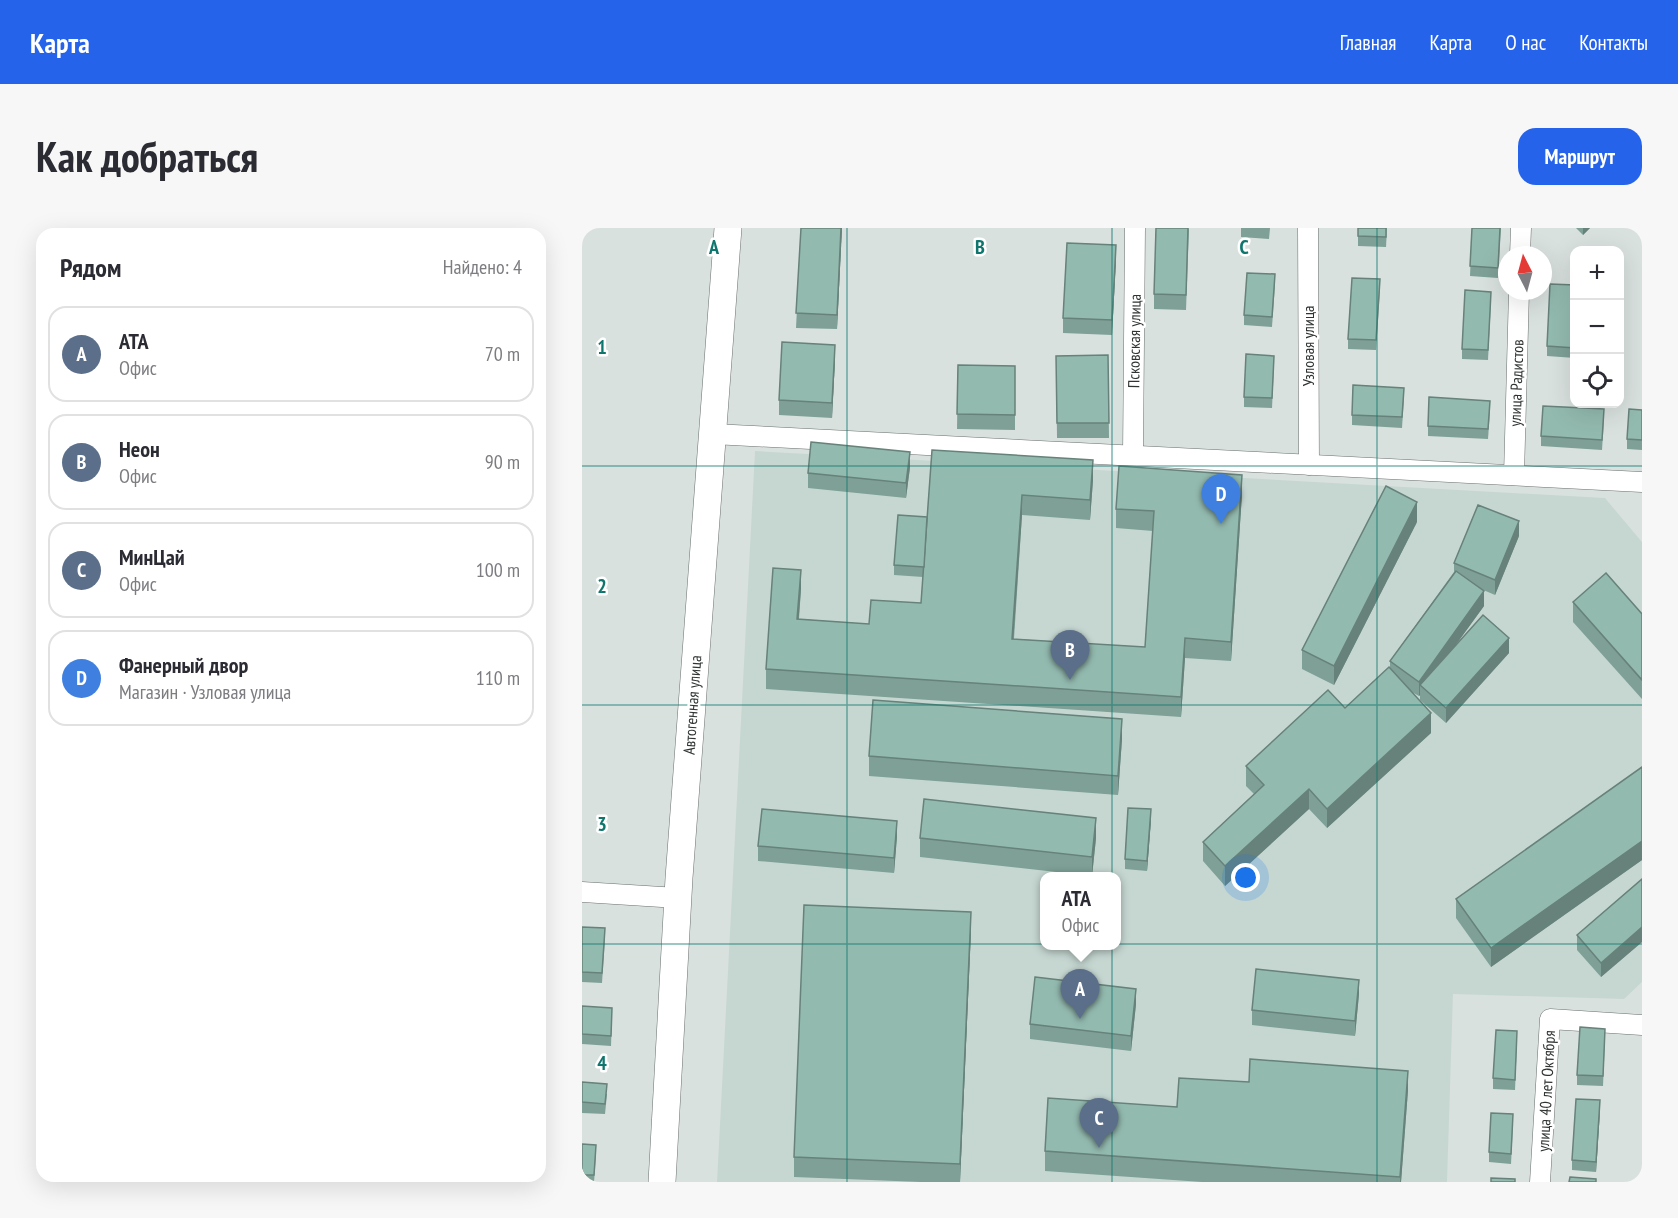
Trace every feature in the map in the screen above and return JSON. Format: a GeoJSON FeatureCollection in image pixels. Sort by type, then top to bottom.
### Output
{"type":"FeatureCollection","features":[{"type":"Feature","properties":{"kind":"street","name":"Автогенная улица"},"geometry":{"type":"LineString","coordinates":[[663,1182],[678,898],[728,228]]}},
{"type":"Feature","properties":{"kind":"street","name":"Псковская улица"},"geometry":{"type":"LineString","coordinates":[[1133,454],[1135,228]]}},
{"type":"Feature","properties":{"kind":"street","name":"Узловая улица"},"geometry":{"type":"LineString","coordinates":[[1308,228],[1309,465]]}},
{"type":"Feature","properties":{"kind":"street"},"geometry":{"type":"LineString","coordinates":[[1520,246],[1521,228]]}},
{"type":"Feature","properties":{"kind":"street","name":"улица Радистов"},"geometry":{"type":"LineString","coordinates":[[1514,475],[1519,300]]}},
{"type":"Feature","properties":{"kind":"street"},"geometry":{"type":"LineString","coordinates":[[713,434],[1642,482]]}},
{"type":"Feature","properties":{"kind":"street"},"geometry":{"type":"LineString","coordinates":[[582,892],[678,898]]}},
{"type":"Feature","properties":{"kind":"street","name":"улица 40 лет Октября"},"geometry":{"type":"LineString","coordinates":[[1540,1182],[1550,1019],[1642,1025]]}},
{"type":"Feature","properties":{"kind":"shaded area"},"geometry":{"type":"Polygon","coordinates":[[[755,451],[1605,498],[1642,542],[1642,982],[1624,999],[1453,994],[1447,1182],[717,1182],[755,451]]]}},
{"type":"Feature","properties":{"kind":"building"},"geometry":{"type":"Polygon","coordinates":[[[801,228],[841,228],[837,315],[796,313],[801,228]]]}},
{"type":"Feature","properties":{"kind":"building"},"geometry":{"type":"Polygon","coordinates":[[[1156,228],[1188,228],[1186,295],[1154,294],[1156,228]]]}},
{"type":"Feature","properties":{"kind":"building"},"geometry":{"type":"Polygon","coordinates":[[[1358,228],[1386,228],[1386,237],[1358,236],[1358,228]]]}},
{"type":"Feature","properties":{"kind":"building"},"geometry":{"type":"Polygon","coordinates":[[[1472,228],[1500,228],[1498,268],[1470,266],[1472,228]]]}},
{"type":"Feature","properties":{"kind":"building"},"geometry":{"type":"Polygon","coordinates":[[[1067,243],[1116,245],[1112,320],[1063,318],[1067,243]]]}},
{"type":"Feature","properties":{"kind":"building"},"geometry":{"type":"Polygon","coordinates":[[[1247,273],[1275,274],[1272,317],[1244,315],[1247,273]]]}},
{"type":"Feature","properties":{"kind":"building"},"geometry":{"type":"Polygon","coordinates":[[[1352,278],[1380,279],[1376,340],[1348,339],[1352,278]]]}},
{"type":"Feature","properties":{"kind":"building"},"geometry":{"type":"Polygon","coordinates":[[[1552,284],[1570,285],[1570,348],[1547,346],[1552,284]]]}},
{"type":"Feature","properties":{"kind":"building"},"geometry":{"type":"Polygon","coordinates":[[[1465,290],[1491,292],[1488,350],[1462,349],[1465,290]]]}},
{"type":"Feature","properties":{"kind":"building"},"geometry":{"type":"Polygon","coordinates":[[[782,342],[835,345],[832,403],[779,400],[782,342]]]}},
{"type":"Feature","properties":{"kind":"building"},"geometry":{"type":"Polygon","coordinates":[[[1246,354],[1274,356],[1272,398],[1244,397],[1246,354]]]}},
{"type":"Feature","properties":{"kind":"building"},"geometry":{"type":"Polygon","coordinates":[[[1108,355],[1109,423],[1057,423],[1056,356],[1108,355]]]}},
{"type":"Feature","properties":{"kind":"building"},"geometry":{"type":"Polygon","coordinates":[[[958,365],[1015,366],[1015,415],[957,414],[958,365]]]}},
{"type":"Feature","properties":{"kind":"building"},"geometry":{"type":"Polygon","coordinates":[[[1353,385],[1404,388],[1402,417],[1352,415],[1353,385]]]}},
{"type":"Feature","properties":{"kind":"building"},"geometry":{"type":"Polygon","coordinates":[[[1429,397],[1490,401],[1488,429],[1428,426],[1429,397]]]}},
{"type":"Feature","properties":{"kind":"building"},"geometry":{"type":"Polygon","coordinates":[[[1543,406],[1604,409],[1602,440],[1541,436],[1543,406]]]}},
{"type":"Feature","properties":{"kind":"building"},"geometry":{"type":"Polygon","coordinates":[[[1629,409],[1642,410],[1642,440],[1627,439],[1629,409]]]}},
{"type":"Feature","properties":{"kind":"building"},"geometry":{"type":"Polygon","coordinates":[[[811,442],[910,452],[906,483],[808,473],[811,442]]]}},
{"type":"Feature","properties":{"kind":"building"},"geometry":{"type":"Polygon","coordinates":[[[932,450],[1093,460],[1090,500],[1022,495],[1012,639],[1145,647],[1154,511],[1116,509],[1119,466],[1242,475],[1231,642],[1185,638],[1181,697],[766,669],[773,568],[801,570],[797,619],[869,624],[871,600],[921,603],[932,450]]]}},
{"type":"Feature","properties":{"kind":"building"},"geometry":{"type":"Polygon","coordinates":[[[1386,486],[1417,502],[1334,666],[1302,650],[1386,486]]]}},
{"type":"Feature","properties":{"kind":"building"},"geometry":{"type":"Polygon","coordinates":[[[1478,505],[1519,521],[1495,580],[1454,563],[1478,505]]]}},
{"type":"Feature","properties":{"kind":"building"},"geometry":{"type":"Polygon","coordinates":[[[898,515],[927,517],[924,567],[894,565],[898,515]]]}},
{"type":"Feature","properties":{"kind":"building"},"geometry":{"type":"Polygon","coordinates":[[[1456,571],[1484,591],[1419,682],[1390,661],[1456,571]]]}},
{"type":"Feature","properties":{"kind":"building"},"geometry":{"type":"Polygon","coordinates":[[[1606,573],[1642,614],[1642,680],[1573,602],[1606,573]]]}},
{"type":"Feature","properties":{"kind":"building"},"geometry":{"type":"Polygon","coordinates":[[[1483,615],[1509,638],[1446,708],[1420,685],[1483,615]]]}},
{"type":"Feature","properties":{"kind":"building"},"geometry":{"type":"Polygon","coordinates":[[[1389,667],[1431,713],[1327,809],[1309,789],[1225,866],[1203,842],[1264,785],[1246,766],[1328,690],[1345,708],[1389,667]]]}},
{"type":"Feature","properties":{"kind":"building"},"geometry":{"type":"Polygon","coordinates":[[[873,700],[1122,719],[1118,776],[869,756],[873,700]]]}},
{"type":"Feature","properties":{"kind":"building"},"geometry":{"type":"Polygon","coordinates":[[[1642,767],[1642,841],[1491,948],[1456,899],[1642,767]]]}},
{"type":"Feature","properties":{"kind":"building"},"geometry":{"type":"Polygon","coordinates":[[[924,799],[1096,818],[1092,857],[920,838],[924,799]]]}},
{"type":"Feature","properties":{"kind":"building"},"geometry":{"type":"Polygon","coordinates":[[[1128,808],[1151,809],[1147,861],[1125,859],[1128,808]]]}},
{"type":"Feature","properties":{"kind":"building"},"geometry":{"type":"Polygon","coordinates":[[[762,809],[897,821],[894,858],[758,846],[762,809]]]}},
{"type":"Feature","properties":{"kind":"building"},"geometry":{"type":"Polygon","coordinates":[[[1642,879],[1642,927],[1601,963],[1577,935],[1642,879]]]}},
{"type":"Feature","properties":{"kind":"building"},"geometry":{"type":"Polygon","coordinates":[[[804,905],[971,912],[960,1164],[794,1157],[804,905]]]}},
{"type":"Feature","properties":{"kind":"building"},"geometry":{"type":"Polygon","coordinates":[[[582,927],[605,928],[602,973],[582,972],[582,927]]]}},
{"type":"Feature","properties":{"kind":"building"},"geometry":{"type":"Polygon","coordinates":[[[1256,969],[1359,980],[1355,1021],[1252,1010],[1256,969]]]}},
{"type":"Feature","properties":{"kind":"building"},"geometry":{"type":"Polygon","coordinates":[[[1035,977],[1136,989],[1131,1036],[1030,1024],[1035,977]]]}},
{"type":"Feature","properties":{"kind":"building"},"geometry":{"type":"Polygon","coordinates":[[[582,1006],[612,1008],[611,1036],[582,1034],[582,1006]]]}},
{"type":"Feature","properties":{"kind":"building"},"geometry":{"type":"Polygon","coordinates":[[[1580,1027],[1605,1029],[1603,1076],[1577,1075],[1580,1027]]]}},
{"type":"Feature","properties":{"kind":"building"},"geometry":{"type":"Polygon","coordinates":[[[1496,1030],[1517,1031],[1515,1080],[1493,1078],[1496,1030]]]}},
{"type":"Feature","properties":{"kind":"building"},"geometry":{"type":"Polygon","coordinates":[[[1250,1059],[1408,1071],[1400,1177],[1045,1151],[1048,1098],[1177,1107],[1179,1078],[1249,1082],[1250,1059]]]}},
{"type":"Feature","properties":{"kind":"building"},"geometry":{"type":"Polygon","coordinates":[[[582,1082],[607,1084],[605,1104],[582,1102],[582,1082]]]}},
{"type":"Feature","properties":{"kind":"building"},"geometry":{"type":"Polygon","coordinates":[[[1576,1099],[1600,1100],[1596,1162],[1572,1160],[1576,1099]]]}},
{"type":"Feature","properties":{"kind":"building"},"geometry":{"type":"Polygon","coordinates":[[[1491,1113],[1513,1114],[1511,1154],[1489,1152],[1491,1113]]]}},
{"type":"Feature","properties":{"kind":"building"},"geometry":{"type":"Polygon","coordinates":[[[582,1144],[596,1145],[594,1175],[582,1175],[582,1144]]]}},
{"type":"Feature","properties":{"kind":"building"},"geometry":{"type":"Polygon","coordinates":[[[1570,1177],[1596,1179],[1596,1182],[1569,1182],[1570,1177]]]}},
{"type":"Feature","properties":{"kind":"building"},"geometry":{"type":"Polygon","coordinates":[[[1491,1178],[1515,1179],[1515,1182],[1491,1182],[1491,1178]]]}},
{"type":"Feature","properties":{"kind":"place","name":"Фанерный двор"},"geometry":{"type":"Point","coordinates":[1221,524]}},
{"type":"Feature","properties":{"kind":"place","name":"Неон"},"geometry":{"type":"Point","coordinates":[1070,680]}},
{"type":"Feature","properties":{"kind":"place","name":"АТА"},"geometry":{"type":"Point","coordinates":[1080,1019]}},
{"type":"Feature","properties":{"kind":"place","name":"МинЦай"},"geometry":{"type":"Point","coordinates":[1099,1148]}}]}
